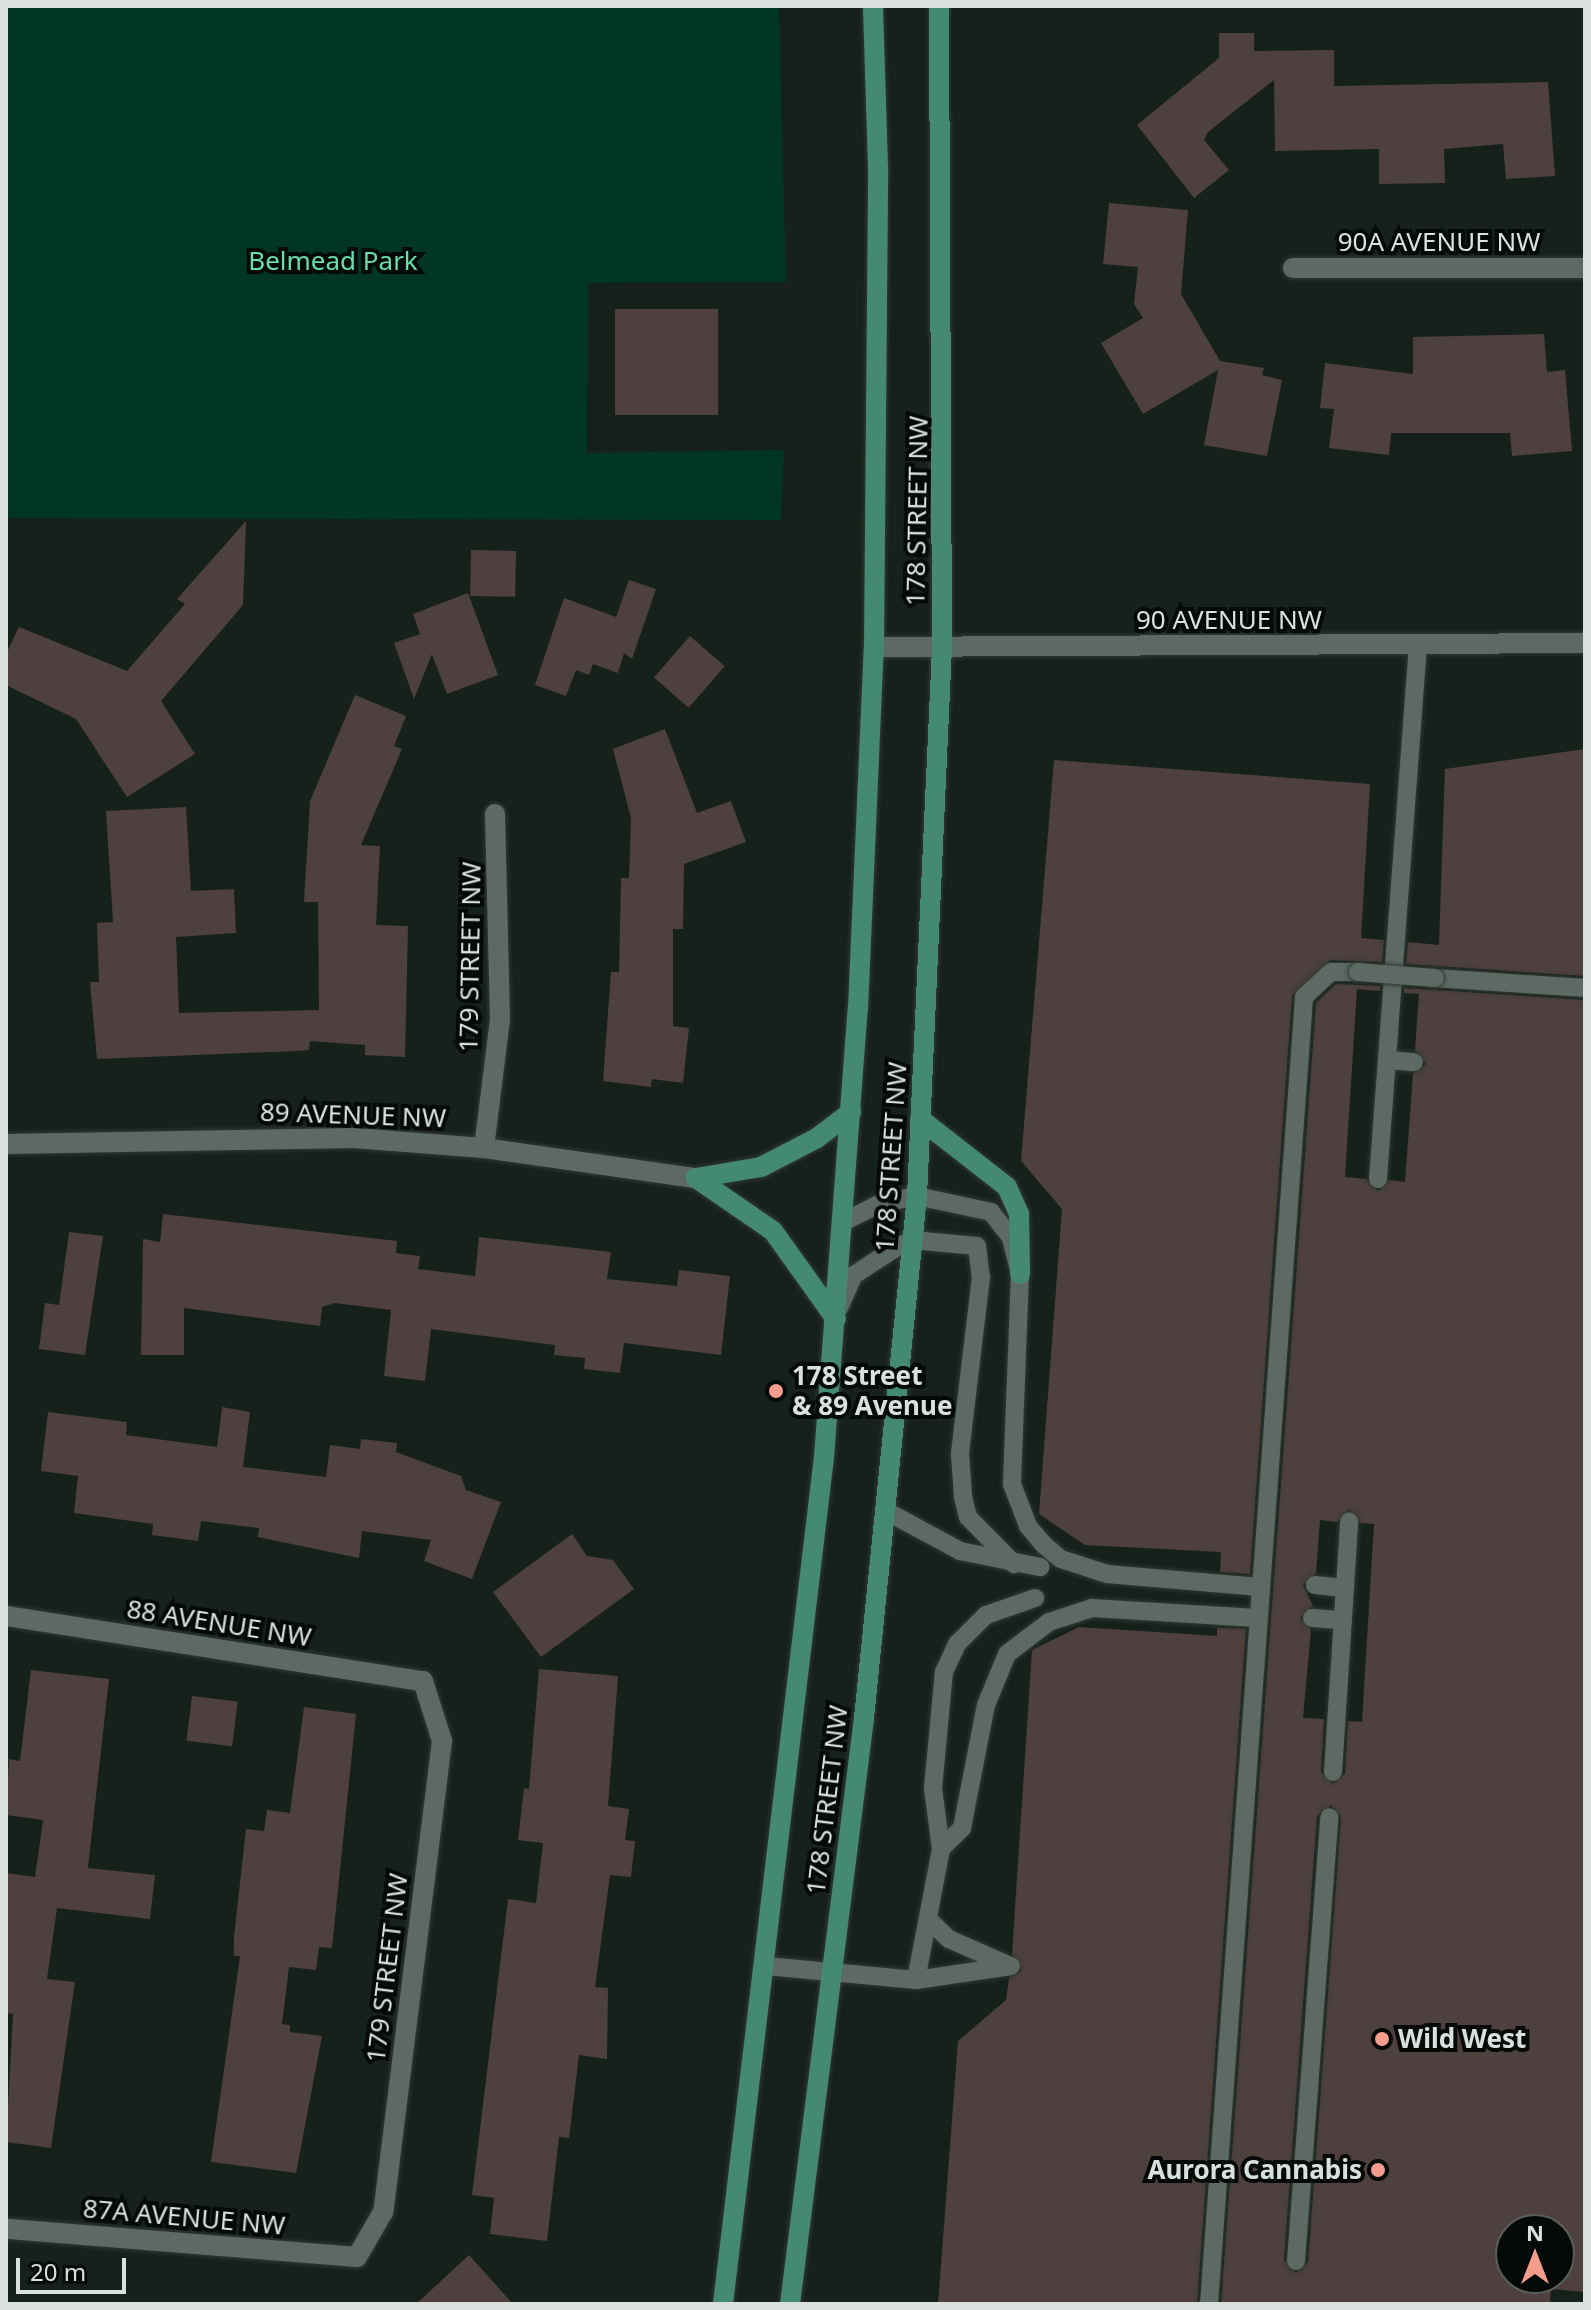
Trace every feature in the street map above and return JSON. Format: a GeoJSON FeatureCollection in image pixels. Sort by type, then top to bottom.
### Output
{"type":"FeatureCollection","features":[{"type":"Feature","properties":{"kind":"main road","name":"178 STREET NW"},"geometry":{"type":"LineString","coordinates":[[723,2304],[766,1966],[836,1319],[851,1112],[874,647],[873,6]]}},
{"type":"Feature","properties":{"kind":"main road","name":"178 STREET NW"},"geometry":{"type":"LineString","coordinates":[[790,2304],[886,1511],[917,1196],[942,648],[939,6]]}},
{"type":"Feature","properties":{"kind":"main road"},"geometry":{"type":"LineString","coordinates":[[696,1178],[761,1167],[817,1138],[851,1112]]}},
{"type":"Feature","properties":{"kind":"main road"},"geometry":{"type":"LineString","coordinates":[[920,1119],[1007,1187],[1019,1214],[1020,1274]]}},
{"type":"Feature","properties":{"kind":"main road"},"geometry":{"type":"LineString","coordinates":[[696,1178],[773,1231],[836,1319]]}},
{"type":"Feature","properties":{"kind":"main road"},"geometry":{"type":"LineString","coordinates":[[715,2304],[727,2269]]}},
{"type":"Feature","properties":{"kind":"street","name":"90A AVENUE NW"},"geometry":{"type":"LineString","coordinates":[[1293,268],[1585,268]]}},
{"type":"Feature","properties":{"kind":"street","name":"90 AVENUE NW"},"geometry":{"type":"LineString","coordinates":[[874,647],[1585,643]]}},
{"type":"Feature","properties":{"kind":"street","name":"179 STREET NW"},"geometry":{"type":"LineString","coordinates":[[484,1148],[500,1019],[495,814]]}},
{"type":"Feature","properties":{"kind":"street","name":"89 AVENUE NW"},"geometry":{"type":"LineString","coordinates":[[6,1144],[273,1136],[484,1148],[696,1178]]}},
{"type":"Feature","properties":{"kind":"street","name":"88 AVENUE NW"},"geometry":{"type":"LineString","coordinates":[[6,1616],[423,1681]]}},
{"type":"Feature","properties":{"kind":"street","name":"179 STREET NW"},"geometry":{"type":"LineString","coordinates":[[357,2257],[383,2212],[442,1741],[423,1681]]}},
{"type":"Feature","properties":{"kind":"street","name":"87A AVENUE NW"},"geometry":{"type":"LineString","coordinates":[[6,2229],[357,2257]]}},
{"type":"Feature","properties":{"kind":"lane"},"geometry":{"type":"LineString","coordinates":[[1378,1179],[1418,645]]}},
{"type":"Feature","properties":{"kind":"lane"},"geometry":{"type":"LineString","coordinates":[[1209,2304],[1304,997],[1331,972],[1585,988]]}},
{"type":"Feature","properties":{"kind":"lane"},"geometry":{"type":"LineString","coordinates":[[1389,1060],[1414,1062]]}},
{"type":"Feature","properties":{"kind":"lane"},"geometry":{"type":"LineString","coordinates":[[843,1222],[879,1204],[917,1196],[991,1212],[1011,1238],[1020,1274],[1012,1484],[1028,1526],[1061,1559],[1082,1568],[1259,1587]]}},
{"type":"Feature","properties":{"kind":"lane"},"geometry":{"type":"LineString","coordinates":[[836,1319],[854,1275],[913,1240],[957,1241],[980,1252],[960,1454],[963,1497],[968,1517],[1014,1564]]}},
{"type":"Feature","properties":{"kind":"lane"},"geometry":{"type":"LineString","coordinates":[[886,1511],[960,1551],[1040,1567]]}},
{"type":"Feature","properties":{"kind":"lane"},"geometry":{"type":"LineString","coordinates":[[1333,1772],[1349,1522]]}},
{"type":"Feature","properties":{"kind":"lane"},"geometry":{"type":"LineString","coordinates":[[1315,1585],[1345,1588]]}},
{"type":"Feature","properties":{"kind":"lane"},"geometry":{"type":"LineString","coordinates":[[916,1980],[941,1849],[933,1788],[944,1672],[957,1644],[986,1615],[1035,1598]]}},
{"type":"Feature","properties":{"kind":"lane"},"geometry":{"type":"LineString","coordinates":[[941,1849],[962,1828],[995,1676],[1024,1638],[1092,1608],[1257,1618]]}},
{"type":"Feature","properties":{"kind":"lane"},"geometry":{"type":"LineString","coordinates":[[1312,1618],[1343,1620]]}},
{"type":"Feature","properties":{"kind":"lane"},"geometry":{"type":"LineString","coordinates":[[1296,2261],[1329,1817]]}},
{"type":"Feature","properties":{"kind":"lane"},"geometry":{"type":"LineString","coordinates":[[766,1966],[916,1980],[1011,1966],[949,1939],[928,1919]]}},
{"type":"Feature","properties":{"kind":"green space","name":"Belmead Park"},"geometry":{"type":"Polygon","coordinates":[[[6,6],[779,6],[786,282],[588,283],[587,453],[784,450],[781,520],[6,518],[6,6]]]}},
{"type":"Feature","properties":{"kind":"building"},"geometry":{"type":"Polygon","coordinates":[[[1219,33],[1254,33],[1254,51],[1334,50],[1334,86],[1548,82],[1555,176],[1506,179],[1503,144],[1444,149],[1445,183],[1379,184],[1379,149],[1275,151],[1274,80],[1208,132],[1204,140],[1229,170],[1194,198],[1137,125],[1219,58],[1219,33]]]}},
{"type":"Feature","properties":{"kind":"building"},"geometry":{"type":"Polygon","coordinates":[[[1109,203],[1188,210],[1181,294],[1220,361],[1264,368],[1262,375],[1282,380],[1267,456],[1204,445],[1218,370],[1143,414],[1101,343],[1143,318],[1134,304],[1138,267],[1103,264],[1109,203]]]}},
{"type":"Feature","properties":{"kind":"building"},"geometry":{"type":"Polygon","coordinates":[[[615,309],[718,309],[718,415],[615,415],[615,309]]]}},
{"type":"Feature","properties":{"kind":"building"},"geometry":{"type":"Polygon","coordinates":[[[1544,334],[1547,372],[1565,370],[1572,451],[1512,456],[1510,433],[1391,433],[1389,455],[1329,448],[1334,409],[1320,408],[1325,363],[1413,374],[1413,337],[1544,334]]]}},
{"type":"Feature","properties":{"kind":"building"},"geometry":{"type":"Polygon","coordinates":[[[246,521],[243,605],[161,701],[195,754],[127,797],[76,719],[6,685],[6,654],[19,627],[127,671],[185,604],[177,599],[246,521]]]}},
{"type":"Feature","properties":{"kind":"building"},"geometry":{"type":"Polygon","coordinates":[[[471,550],[516,551],[515,597],[470,596],[471,550]]]}},
{"type":"Feature","properties":{"kind":"building"},"geometry":{"type":"Polygon","coordinates":[[[629,580],[656,589],[632,659],[624,653],[618,673],[593,664],[589,675],[576,670],[566,696],[535,685],[564,598],[616,617],[629,580]]]}},
{"type":"Feature","properties":{"kind":"building"},"geometry":{"type":"Polygon","coordinates":[[[468,593],[498,675],[447,694],[432,654],[414,699],[394,643],[420,634],[413,614],[468,593]]]}},
{"type":"Feature","properties":{"kind":"building"},"geometry":{"type":"Polygon","coordinates":[[[690,636],[725,666],[689,708],[654,678],[690,636]]]}},
{"type":"Feature","properties":{"kind":"building"},"geometry":{"type":"Polygon","coordinates":[[[355,695],[406,716],[394,746],[402,749],[361,845],[380,846],[376,925],[408,926],[405,1057],[365,1055],[365,1045],[310,1041],[309,1050],[97,1059],[90,982],[99,982],[97,923],[113,922],[106,811],[186,807],[191,891],[234,889],[236,933],[176,937],[179,1013],[319,1010],[318,902],[304,902],[310,801],[355,695]]]}},
{"type":"Feature","properties":{"kind":"building"},"geometry":{"type":"Polygon","coordinates":[[[665,729],[697,813],[731,801],[746,842],[684,864],[683,929],[673,929],[673,1026],[689,1028],[683,1083],[652,1079],[651,1087],[603,1081],[611,972],[619,972],[621,878],[629,878],[631,818],[613,749],[665,729]]]}},
{"type":"Feature","properties":{"kind":"building"},"geometry":{"type":"Polygon","coordinates":[[[1585,749],[1585,976],[1406,964],[1408,942],[1439,945],[1445,769],[1585,749]]]}},
{"type":"Feature","properties":{"kind":"building"},"geometry":{"type":"Polygon","coordinates":[[[1054,760],[1370,784],[1361,938],[1384,940],[1382,962],[1330,960],[1292,996],[1250,1574],[1220,1572],[1221,1552],[1085,1545],[1039,1514],[1062,1209],[1021,1161],[1054,760]]]}},
{"type":"Feature","properties":{"kind":"building"},"geometry":{"type":"Polygon","coordinates":[[[1336,984],[1380,986],[1380,991],[1357,989],[1345,1177],[1366,1179],[1378,1191],[1390,1180],[1405,1182],[1413,1074],[1426,1064],[1415,1050],[1419,994],[1404,993],[1404,988],[1585,1000],[1585,2292],[1575,2291],[1575,2214],[1495,2214],[1495,2294],[1551,2294],[1550,2304],[1221,2304],[1316,1003],[1336,984]],[[1349,1510],[1337,1522],[1320,1520],[1316,1573],[1303,1585],[1313,1606],[1300,1618],[1311,1630],[1303,1718],[1324,1719],[1321,1772],[1333,1784],[1345,1774],[1348,1721],[1362,1722],[1374,1524],[1361,1523],[1349,1510]],[[1331,1805],[1317,1816],[1284,2260],[1296,2273],[1308,2262],[1341,1818],[1331,1805]]]}},
{"type":"Feature","properties":{"kind":"building"},"geometry":{"type":"Polygon","coordinates":[[[163,1214],[397,1241],[396,1253],[420,1256],[418,1269],[475,1276],[479,1237],[611,1252],[607,1279],[677,1286],[679,1270],[730,1276],[721,1355],[624,1343],[620,1373],[584,1369],[585,1358],[554,1355],[555,1345],[431,1329],[425,1381],[384,1376],[391,1310],[335,1303],[322,1307],[320,1326],[184,1308],[184,1355],[141,1355],[143,1239],[160,1242],[163,1214]]]}},
{"type":"Feature","properties":{"kind":"building"},"geometry":{"type":"Polygon","coordinates":[[[69,1232],[103,1236],[85,1355],[39,1349],[45,1303],[59,1305],[69,1232]]]}},
{"type":"Feature","properties":{"kind":"building"},"geometry":{"type":"Polygon","coordinates":[[[222,1407],[250,1412],[243,1467],[326,1477],[330,1445],[360,1449],[361,1439],[397,1443],[396,1452],[461,1476],[466,1490],[501,1502],[472,1579],[424,1561],[431,1540],[362,1531],[359,1558],[258,1537],[259,1528],[201,1521],[198,1541],[152,1535],[153,1524],[74,1513],[78,1476],[41,1471],[48,1412],[127,1422],[126,1435],[217,1447],[222,1407]]]}},
{"type":"Feature","properties":{"kind":"building"},"geometry":{"type":"Polygon","coordinates":[[[572,1534],[587,1556],[613,1560],[634,1589],[541,1657],[493,1592],[572,1534]]]}},
{"type":"Feature","properties":{"kind":"building"},"geometry":{"type":"Polygon","coordinates":[[[1079,1627],[1217,1636],[1217,1628],[1246,1629],[1197,2304],[938,2304],[958,2041],[1006,2000],[1009,1978],[1022,1970],[1012,1954],[1032,1650],[1079,1627]]]}},
{"type":"Feature","properties":{"kind":"building"},"geometry":{"type":"Polygon","coordinates":[[[539,1669],[618,1676],[608,1806],[629,1809],[625,1840],[635,1841],[631,1877],[610,1875],[595,1987],[608,1988],[607,2059],[579,2055],[569,2138],[559,2137],[547,2241],[490,2234],[494,2198],[472,2195],[508,1899],[536,1903],[543,1843],[518,1840],[524,1788],[529,1789],[539,1669]]]}},
{"type":"Feature","properties":{"kind":"building"},"geometry":{"type":"Polygon","coordinates":[[[31,1670],[109,1679],[88,1868],[155,1875],[150,1919],[57,1908],[47,1979],[75,1982],[51,2148],[6,2142],[13,2014],[6,2013],[6,1873],[35,1877],[43,1820],[6,1815],[9,1759],[20,1761],[31,1670]]]}},
{"type":"Feature","properties":{"kind":"building"},"geometry":{"type":"Polygon","coordinates":[[[192,1696],[238,1702],[232,1746],[187,1741],[192,1696]]]}},
{"type":"Feature","properties":{"kind":"building"},"geometry":{"type":"Polygon","coordinates":[[[304,1707],[356,1714],[332,1948],[319,1947],[316,1970],[289,1967],[282,2024],[290,2025],[290,2032],[322,2036],[296,2173],[211,2162],[240,1956],[234,1956],[234,1937],[246,1829],[264,1831],[267,1810],[290,1813],[304,1707]]]}},
{"type":"Feature","properties":{"kind":"building"},"geometry":{"type":"Polygon","coordinates":[[[469,2255],[513,2304],[416,2304],[469,2255]]]}},
{"type":"Feature","properties":{"kind":"place","name":"178 Street & 89 Avenue"},"geometry":{"type":"Point","coordinates":[776,1391]}},
{"type":"Feature","properties":{"kind":"place","name":"Wild West"},"geometry":{"type":"Point","coordinates":[1382,2039]}},
{"type":"Feature","properties":{"kind":"place","name":"Aurora Cannabis"},"geometry":{"type":"Point","coordinates":[1378,2170]}}]}
